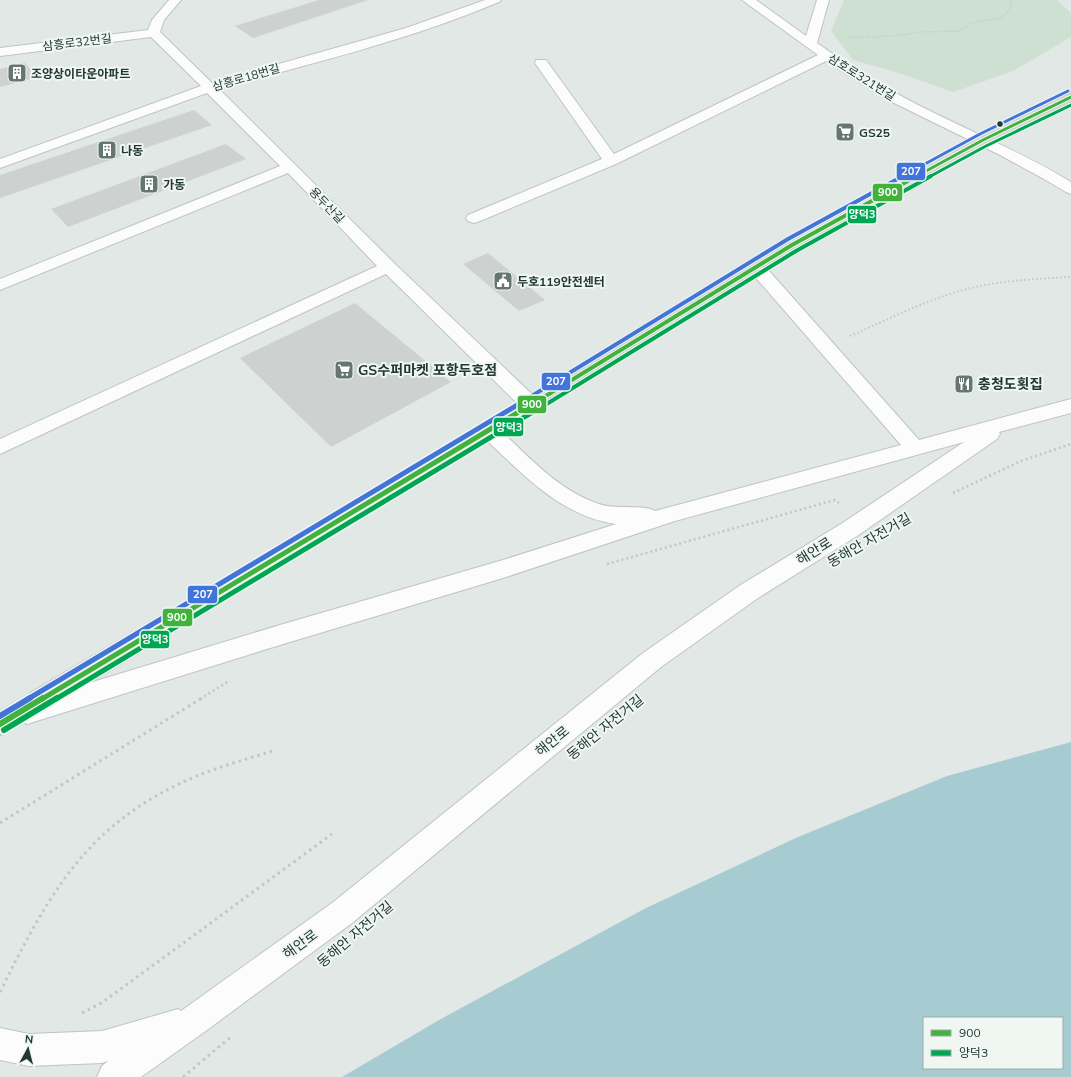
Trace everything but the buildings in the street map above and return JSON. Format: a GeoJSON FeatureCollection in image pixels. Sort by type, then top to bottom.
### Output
{"type":"FeatureCollection","features":[{"type":"Feature","properties":{"kind":"main road"},"geometry":{"type":"LineString","coordinates":[[4,721],[756,267],[868,202],[983,140],[1071,97]]}},
{"type":"Feature","properties":{"kind":"street"},"geometry":{"type":"LineString","coordinates":[[154,33],[156,23],[175,0]]}},
{"type":"Feature","properties":{"kind":"street","name":"삼흥로18번길"},"geometry":{"type":"LineString","coordinates":[[0,164],[209,88],[410,31],[495,0]]}},
{"type":"Feature","properties":{"kind":"street","name":"삼호로321번길"},"geometry":{"type":"LineString","coordinates":[[748,0],[827,56],[891,96],[1036,167],[1071,190]]}},
{"type":"Feature","properties":{"kind":"street"},"geometry":{"type":"LineString","coordinates":[[810,44],[823,0]]}},
{"type":"Feature","properties":{"kind":"street","name":"삼흥로32번길"},"geometry":{"type":"LineString","coordinates":[[0,52],[154,33]]}},
{"type":"Feature","properties":{"kind":"street","name":"용두산길"},"geometry":{"type":"LineString","coordinates":[[154,33],[290,167],[388,267],[530,404]]}},
{"type":"Feature","properties":{"kind":"street"},"geometry":{"type":"LineString","coordinates":[[474,218],[612,161],[827,56]]}},
{"type":"Feature","properties":{"kind":"street"},"geometry":{"type":"LineString","coordinates":[[541,64],[612,161]]}},
{"type":"Feature","properties":{"kind":"street"},"geometry":{"type":"LineString","coordinates":[[0,285],[290,167]]}},
{"type":"Feature","properties":{"kind":"street"},"geometry":{"type":"LineString","coordinates":[[0,447],[388,267]]}},
{"type":"Feature","properties":{"kind":"street"},"geometry":{"type":"LineString","coordinates":[[756,267],[915,448]]}},
{"type":"Feature","properties":{"kind":"street","name":"해안로"},"geometry":{"type":"LineString","coordinates":[[672,514],[1071,406]]}},
{"type":"Feature","properties":{"kind":"street","name":"해안로"},"geometry":{"type":"LineString","coordinates":[[113,1077],[342,913],[652,660],[701,624],[750,591],[861,522],[1005,424]]}},
{"type":"Feature","properties":{"kind":"street"},"geometry":{"type":"LineString","coordinates":[[488,430],[543,481],[586,508],[609,515],[631,516],[672,514]]}},
{"type":"Feature","properties":{"kind":"street"},"geometry":{"type":"LineString","coordinates":[[4,721],[280,635],[503,569],[672,514]]}},
{"type":"Feature","properties":{"kind":"street"},"geometry":{"type":"LineString","coordinates":[[0,1044],[29,1050],[102,1047],[196,1019]]}},
{"type":"Feature","properties":{"kind":"path"},"geometry":{"type":"LineString","coordinates":[[848,37],[873,37],[903,35],[918,32],[960,31],[968,23],[1001,18],[1009,11],[1011,0]]}},
{"type":"Feature","properties":{"kind":"path"},"geometry":{"type":"LineString","coordinates":[[826,347],[944,296],[972,288],[1004,282],[1071,277]]}},
{"type":"Feature","properties":{"kind":"path"},"geometry":{"type":"LineString","coordinates":[[951,494],[1021,462],[1071,444]]}},
{"type":"Feature","properties":{"kind":"path"},"geometry":{"type":"LineString","coordinates":[[601,566],[835,500],[861,522]]}},
{"type":"Feature","properties":{"kind":"path"},"geometry":{"type":"LineString","coordinates":[[0,823],[231,680]]}},
{"type":"Feature","properties":{"kind":"path"},"geometry":{"type":"LineString","coordinates":[[0,992],[32,929],[56,889],[84,852],[116,823],[151,799],[189,779],[273,751]]}},
{"type":"Feature","properties":{"kind":"path"},"geometry":{"type":"LineString","coordinates":[[76,1014],[103,1002],[332,834]]}},
{"type":"Feature","properties":{"kind":"path"},"geometry":{"type":"LineString","coordinates":[[183,1077],[238,1031]]}},
{"type":"Feature","properties":{"kind":"green space"},"geometry":{"type":"Polygon","coordinates":[[[844,0],[1057,0],[1071,13],[1071,37],[1013,71],[953,92],[899,73],[853,60],[831,31],[844,0]]]}},
{"type":"Feature","properties":{"kind":"water"},"geometry":{"type":"Polygon","coordinates":[[[1071,742],[1071,1077],[342,1077],[439,1020],[646,908],[798,837],[947,776],[1071,742]]]}},
{"type":"Feature","properties":{"kind":"transit line","name":"207"},"geometry":{"type":"LineString","coordinates":[[0,716],[582,366],[788,239],[980,134],[1068,91]]}},
{"type":"Feature","properties":{"kind":"transit line","name":"900"},"geometry":{"type":"LineString","coordinates":[[0,724],[586,372],[792,245],[983,140],[1071,97]]}},
{"type":"Feature","properties":{"kind":"transit line","name":"양덕3"},"geometry":{"type":"LineString","coordinates":[[4,730],[590,378],[796,251],[986,146],[1071,105]]}},
{"type":"Feature","properties":{"kind":"place","name":"조양상이타운아파트"},"geometry":{"type":"Point","coordinates":[17,73]}},
{"type":"Feature","properties":{"kind":"place","name":"GS25"},"geometry":{"type":"Point","coordinates":[845,132]}},
{"type":"Feature","properties":{"kind":"place","name":"나동"},"geometry":{"type":"Point","coordinates":[107,150]}},
{"type":"Feature","properties":{"kind":"place","name":"가동"},"geometry":{"type":"Point","coordinates":[149,184]}},
{"type":"Feature","properties":{"kind":"place","name":"두호119안전센터"},"geometry":{"type":"Point","coordinates":[503,281]}},
{"type":"Feature","properties":{"kind":"place","name":"GS수퍼마켓 포항두호점"},"geometry":{"type":"Point","coordinates":[344,370]}},
{"type":"Feature","properties":{"kind":"place","name":"충청도횟집"},"geometry":{"type":"Point","coordinates":[964,384]}}]}
